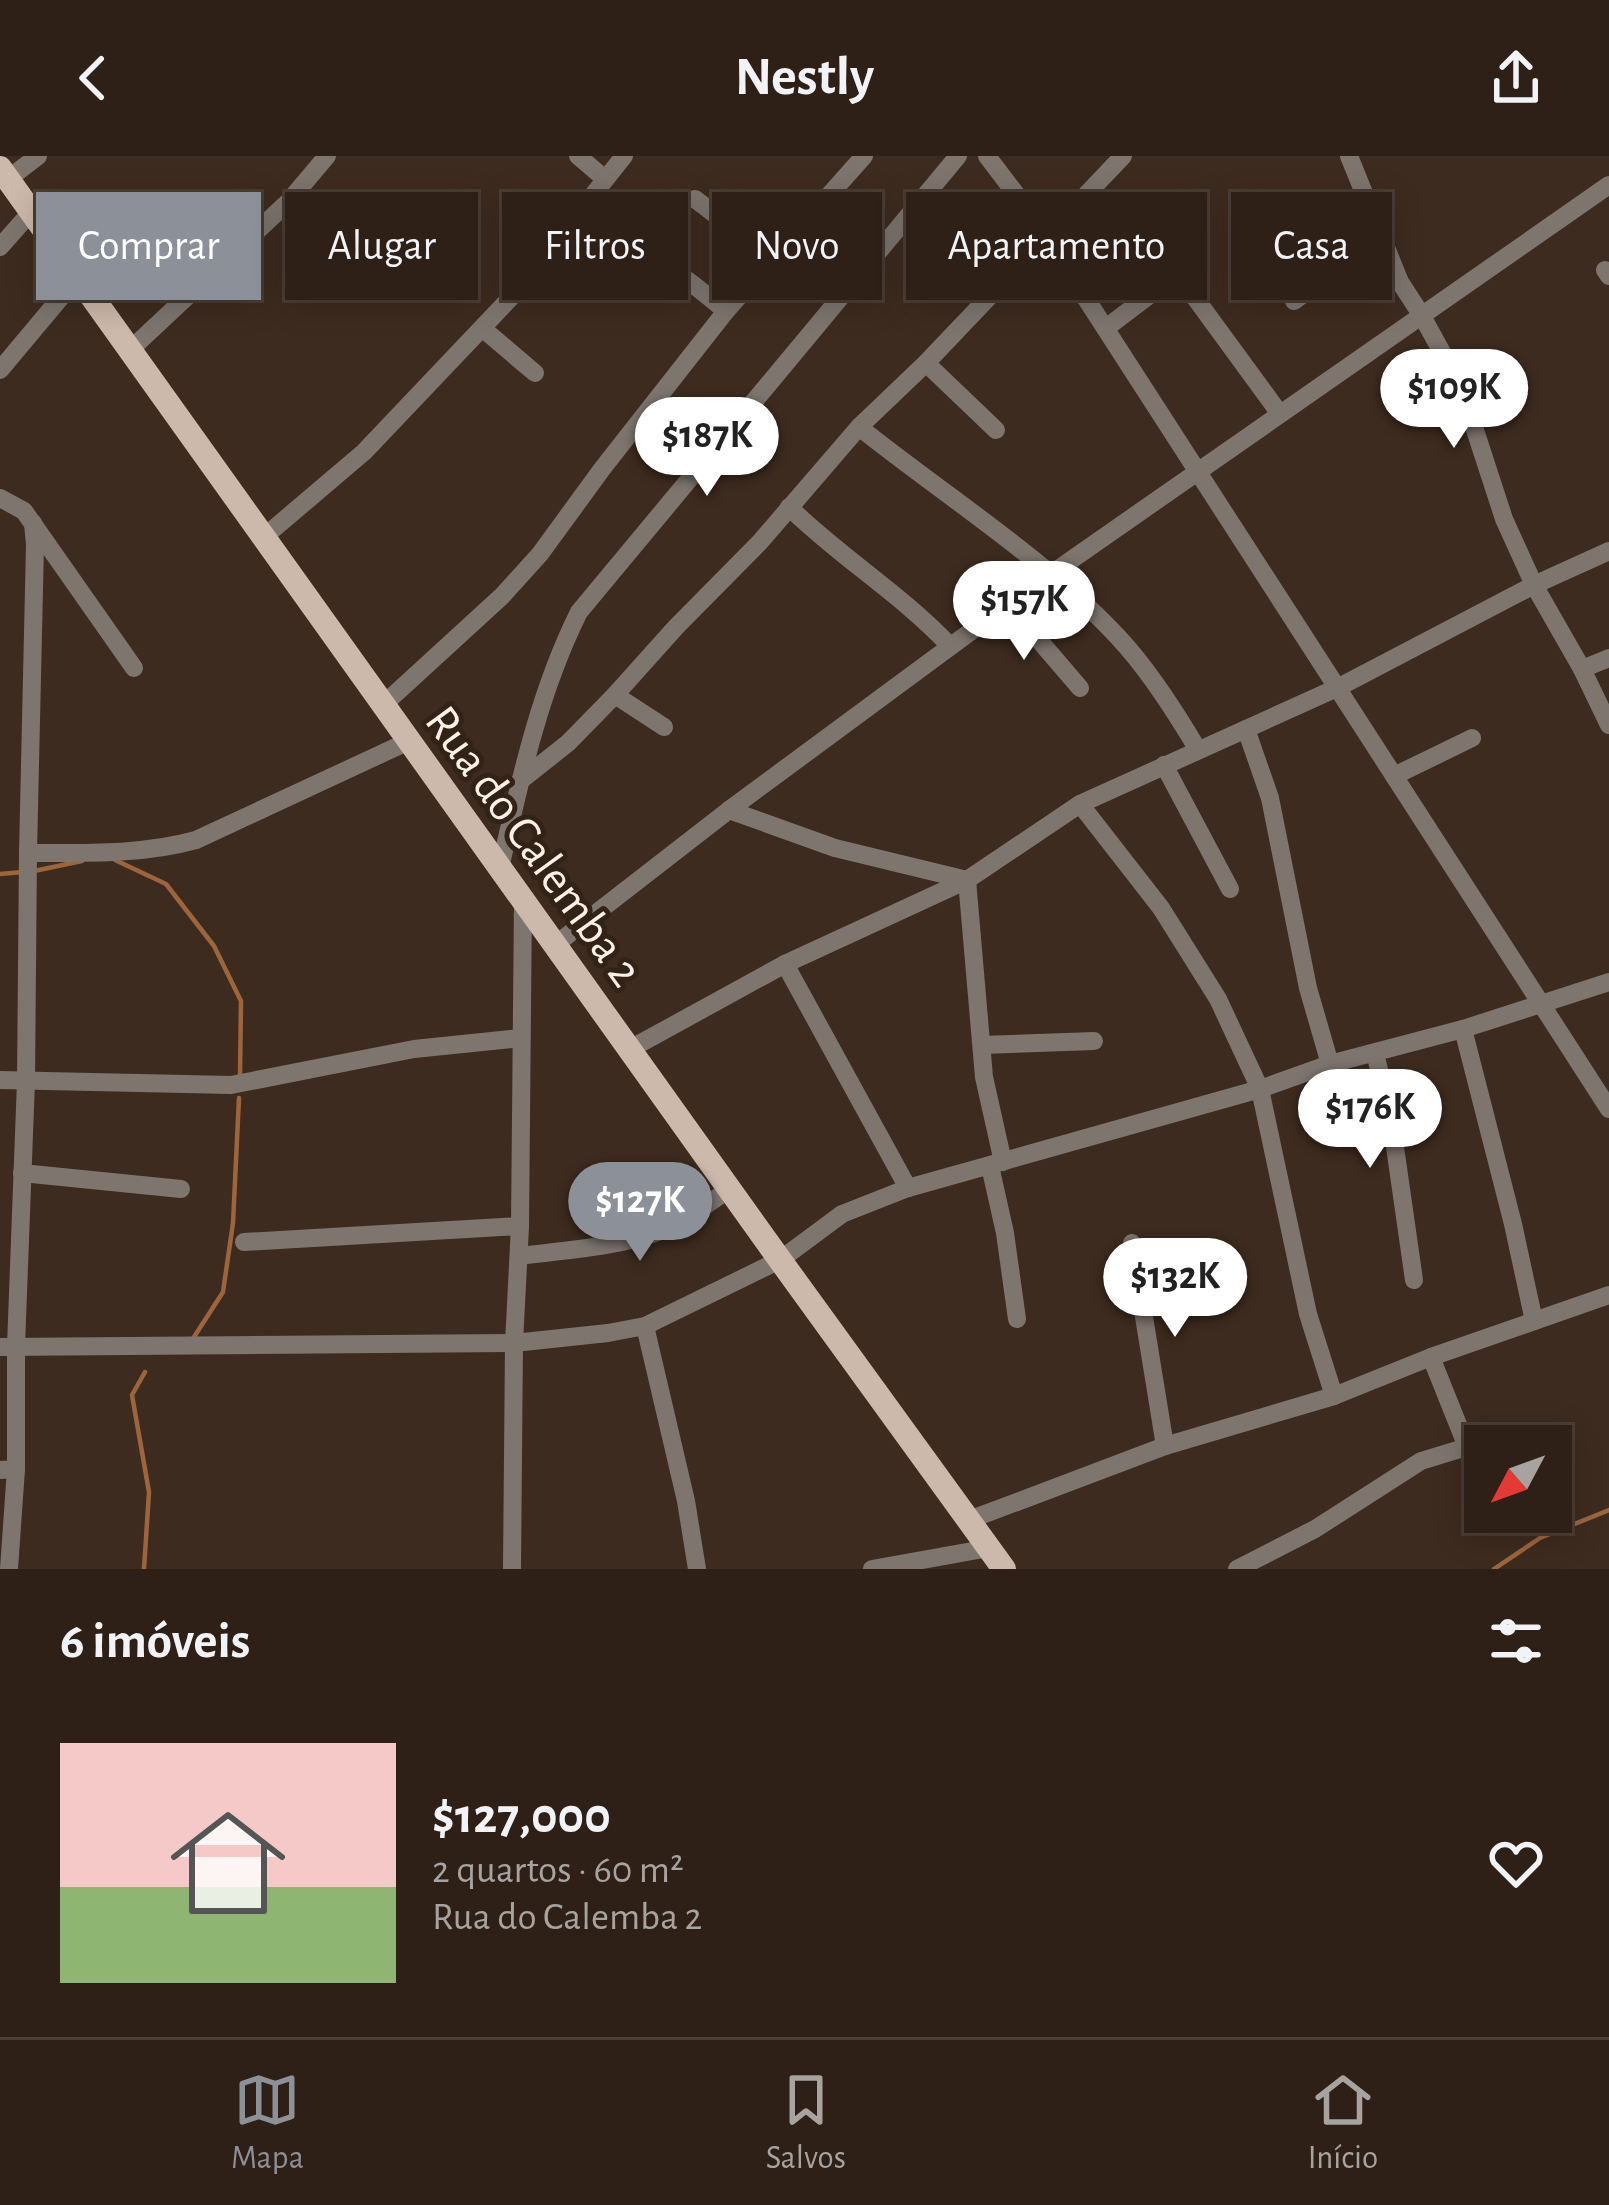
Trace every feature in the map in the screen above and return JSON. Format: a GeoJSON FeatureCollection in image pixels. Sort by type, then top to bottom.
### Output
{"type":"FeatureCollection","features":[{"type":"Feature","properties":{"kind":"main road","name":"Rua do Calemba 2"},"geometry":{"type":"LineString","coordinates":[[4,173],[36,218]]}},
{"type":"Feature","properties":{"kind":"main road","name":"Rua do Calemba 2"},"geometry":{"type":"LineString","coordinates":[[94,300],[1004,1569]]}},
{"type":"Feature","properties":{"kind":"street"},"geometry":{"type":"LineString","coordinates":[[4,173],[38,156]]}},
{"type":"Feature","properties":{"kind":"street"},"geometry":{"type":"LineString","coordinates":[[130,350],[289,201],[327,156]]}},
{"type":"Feature","properties":{"kind":"street"},"geometry":{"type":"LineString","coordinates":[[578,156],[605,179]]}},
{"type":"Feature","properties":{"kind":"street"},"geometry":{"type":"LineString","coordinates":[[595,192],[624,156]]}},
{"type":"Feature","properties":{"kind":"street"},"geometry":{"type":"LineString","coordinates":[[832,192],[864,156]]}},
{"type":"Feature","properties":{"kind":"street"},"geometry":{"type":"LineString","coordinates":[[500,868],[520,781],[560,649],[579,612],[958,156]]}},
{"type":"Feature","properties":{"kind":"street"},"geometry":{"type":"LineString","coordinates":[[987,156],[1014,192]]}},
{"type":"Feature","properties":{"kind":"street"},"geometry":{"type":"LineString","coordinates":[[1088,192],[1123,156]]}},
{"type":"Feature","properties":{"kind":"street"},"geometry":{"type":"LineString","coordinates":[[1349,156],[1363,192]]}},
{"type":"Feature","properties":{"kind":"street"},"geometry":{"type":"LineString","coordinates":[[555,945],[1008,604],[1609,185]]}},
{"type":"Feature","properties":{"kind":"street"},"geometry":{"type":"LineString","coordinates":[[695,199],[712,212]]}},
{"type":"Feature","properties":{"kind":"street"},"geometry":{"type":"LineString","coordinates":[[0,247],[32,212]]}},
{"type":"Feature","properties":{"kind":"street"},"geometry":{"type":"LineString","coordinates":[[1392,264],[1461,387],[1495,496],[1534,585],[1609,724]]}},
{"type":"Feature","properties":{"kind":"street"},"geometry":{"type":"LineString","coordinates":[[1106,328],[1164,284],[1174,280],[1185,284],[1280,414]]}},
{"type":"Feature","properties":{"kind":"street"},"geometry":{"type":"LineString","coordinates":[[688,281],[726,311]]}},
{"type":"Feature","properties":{"kind":"street"},"geometry":{"type":"LineString","coordinates":[[0,370],[59,300]]}},
{"type":"Feature","properties":{"kind":"street"},"geometry":{"type":"LineString","coordinates":[[264,537],[364,452],[508,300]]}},
{"type":"Feature","properties":{"kind":"street"},"geometry":{"type":"LineString","coordinates":[[383,705],[502,596],[539,554],[736,300]]}},
{"type":"Feature","properties":{"kind":"street"},"geometry":{"type":"LineString","coordinates":[[520,781],[568,743],[615,695],[859,427],[986,300]]}},
{"type":"Feature","properties":{"kind":"street"},"geometry":{"type":"LineString","coordinates":[[1088,300],[1609,1109]]}},
{"type":"Feature","properties":{"kind":"street"},"geometry":{"type":"LineString","coordinates":[[482,328],[535,373]]}},
{"type":"Feature","properties":{"kind":"street"},"geometry":{"type":"LineString","coordinates":[[926,363],[996,430]]}},
{"type":"Feature","properties":{"kind":"street"},"geometry":{"type":"LineString","coordinates":[[859,427],[1051,576],[1116,635],[1142,665],[1198,750]]}},
{"type":"Feature","properties":{"kind":"street"},"geometry":{"type":"LineString","coordinates":[[0,498],[33,523],[134,668]]}},
{"type":"Feature","properties":{"kind":"street"},"geometry":{"type":"LineString","coordinates":[[789,507],[825,542],[907,603],[950,646]]}},
{"type":"Feature","properties":{"kind":"street"},"geometry":{"type":"LineString","coordinates":[[0,1568],[9,1569],[8,1347],[21,1229],[26,1081],[33,523]]}},
{"type":"Feature","properties":{"kind":"street"},"geometry":{"type":"LineString","coordinates":[[630,1049],[785,964],[967,880],[1081,804],[1340,687],[1609,551]]}},
{"type":"Feature","properties":{"kind":"street"},"geometry":{"type":"LineString","coordinates":[[1008,604],[1080,688]]}},
{"type":"Feature","properties":{"kind":"street"},"geometry":{"type":"LineString","coordinates":[[1582,669],[1609,658]]}},
{"type":"Feature","properties":{"kind":"street"},"geometry":{"type":"LineString","coordinates":[[615,695],[664,727]]}},
{"type":"Feature","properties":{"kind":"street"},"geometry":{"type":"LineString","coordinates":[[1246,729],[1270,797],[1308,988],[1330,1064]]}},
{"type":"Feature","properties":{"kind":"street"},"geometry":{"type":"LineString","coordinates":[[1394,776],[1472,738]]}},
{"type":"Feature","properties":{"kind":"street"},"geometry":{"type":"LineString","coordinates":[[28,853],[143,849],[196,840],[410,741]]}},
{"type":"Feature","properties":{"kind":"street"},"geometry":{"type":"LineString","coordinates":[[1164,764],[1230,889]]}},
{"type":"Feature","properties":{"kind":"street"},"geometry":{"type":"LineString","coordinates":[[1081,804],[1160,908],[1219,999],[1260,1089],[1307,1314],[1334,1396]]}},
{"type":"Feature","properties":{"kind":"street"},"geometry":{"type":"LineString","coordinates":[[729,810],[835,848],[967,880]]}},
{"type":"Feature","properties":{"kind":"street"},"geometry":{"type":"LineString","coordinates":[[967,880],[984,1077],[1017,1319]]}},
{"type":"Feature","properties":{"kind":"street"},"geometry":{"type":"LineString","coordinates":[[512,1569],[523,900]]}},
{"type":"Feature","properties":{"kind":"street"},"geometry":{"type":"LineString","coordinates":[[785,964],[908,1188]]}},
{"type":"Feature","properties":{"kind":"street"},"geometry":{"type":"LineString","coordinates":[[8,1347],[514,1342],[645,1327],[780,1260],[842,1214],[908,1188],[1260,1089],[1609,982]]}},
{"type":"Feature","properties":{"kind":"street"},"geometry":{"type":"LineString","coordinates":[[1463,1029],[1534,1321]]}},
{"type":"Feature","properties":{"kind":"street"},"geometry":{"type":"LineString","coordinates":[[0,1079],[231,1085],[414,1049],[521,1037]]}},
{"type":"Feature","properties":{"kind":"street"},"geometry":{"type":"LineString","coordinates":[[982,1045],[1094,1041]]}},
{"type":"Feature","properties":{"kind":"street"},"geometry":{"type":"LineString","coordinates":[[1376,1053],[1391,1120],[1414,1280]]}},
{"type":"Feature","properties":{"kind":"street"},"geometry":{"type":"LineString","coordinates":[[22,1172],[181,1189]]}},
{"type":"Feature","properties":{"kind":"street"},"geometry":{"type":"LineString","coordinates":[[519,1256],[645,1236],[668,1228],[730,1189]]}},
{"type":"Feature","properties":{"kind":"street"},"geometry":{"type":"LineString","coordinates":[[244,1242],[520,1226]]}},
{"type":"Feature","properties":{"kind":"street"},"geometry":{"type":"LineString","coordinates":[[0,1228],[21,1229]]}},
{"type":"Feature","properties":{"kind":"street"},"geometry":{"type":"LineString","coordinates":[[1132,1243],[1165,1446]]}},
{"type":"Feature","properties":{"kind":"street"},"geometry":{"type":"LineString","coordinates":[[969,1520],[1165,1446],[1334,1396],[1609,1295]]}},
{"type":"Feature","properties":{"kind":"street"},"geometry":{"type":"LineString","coordinates":[[645,1327],[697,1569]]}},
{"type":"Feature","properties":{"kind":"street"},"geometry":{"type":"LineString","coordinates":[[1431,1357],[1464,1440]]}},
{"type":"Feature","properties":{"kind":"street"},"geometry":{"type":"LineString","coordinates":[[1237,1569],[1315,1528],[1421,1461],[1464,1448]]}},
{"type":"Feature","properties":{"kind":"street"},"geometry":{"type":"LineString","coordinates":[[872,1569],[989,1548]]}},
{"type":"Feature","properties":{"kind":"waterway"},"geometry":{"type":"LineString","coordinates":[[115,860],[166,884],[214,946],[241,1001],[240,1076]]}},
{"type":"Feature","properties":{"kind":"waterway"},"geometry":{"type":"LineString","coordinates":[[34,871],[82,861]]}},
{"type":"Feature","properties":{"kind":"waterway"},"geometry":{"type":"LineString","coordinates":[[0,874],[23,872]]}},
{"type":"Feature","properties":{"kind":"waterway"},"geometry":{"type":"LineString","coordinates":[[194,1337],[223,1292],[233,1223],[239,1098]]}},
{"type":"Feature","properties":{"kind":"waterway"},"geometry":{"type":"LineString","coordinates":[[144,1569],[149,1492],[132,1395],[145,1372]]}},
{"type":"Feature","properties":{"kind":"waterway"},"geometry":{"type":"LineString","coordinates":[[1494,1569],[1540,1538],[1609,1510]]}}]}
